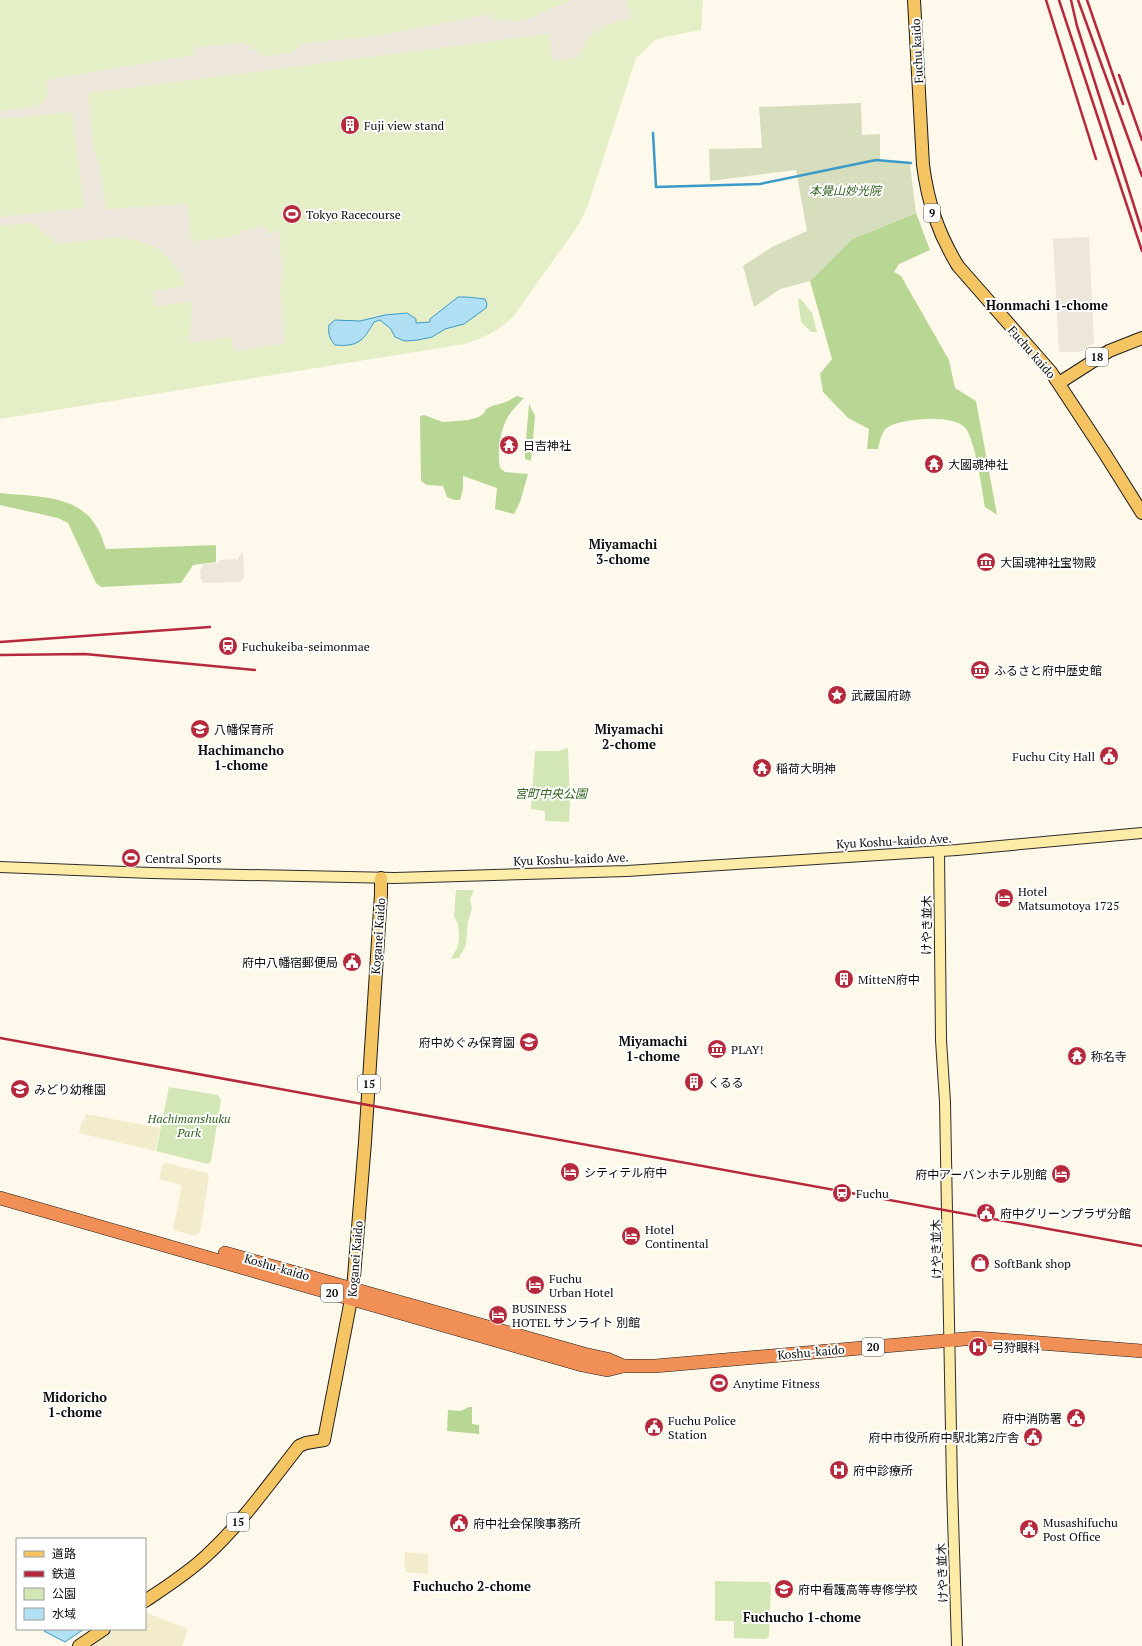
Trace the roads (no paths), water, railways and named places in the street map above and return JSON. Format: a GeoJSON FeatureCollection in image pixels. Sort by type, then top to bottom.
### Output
{"type":"FeatureCollection","features":[{"type":"Feature","properties":{"kind":"highway","name":"Koshu-kaido"},"geometry":{"type":"LineString","coordinates":[[0,1189],[352,1294],[582,1365],[607,1370],[623,1366],[655,1366],[984,1338],[1142,1350]]}},
{"type":"Feature","properties":{"kind":"highway","name":"Koshu-kaido"},"geometry":{"type":"LineString","coordinates":[[0,1198],[352,1294]]}},
{"type":"Feature","properties":{"kind":"main road","name":"Fuchu kaido"},"geometry":{"type":"LineString","coordinates":[[914,0],[923,165],[926,186],[936,224],[958,266],[1059,383],[1142,513]]}},
{"type":"Feature","properties":{"kind":"main road","name":"18"},"geometry":{"type":"LineString","coordinates":[[1059,383],[1109,351],[1142,338]]}},
{"type":"Feature","properties":{"kind":"main road","name":"Kyu Koshu-kaido Ave."},"geometry":{"type":"LineString","coordinates":[[0,867],[151,873],[381,878],[627,871],[939,852],[1142,833]]}},
{"type":"Feature","properties":{"kind":"main road","name":"けやき並木"},"geometry":{"type":"LineString","coordinates":[[939,852],[940,1016],[945,1102],[951,1340],[952,1486],[957,1646]]}},
{"type":"Feature","properties":{"kind":"main road","name":"Koganei Kaido"},"geometry":{"type":"LineString","coordinates":[[146,1600],[196,1565],[216,1546],[253,1504],[299,1446],[306,1443],[324,1440],[352,1294],[365,1142],[381,878]]}},
{"type":"Feature","properties":{"kind":"main road"},"geometry":{"type":"LineString","coordinates":[[79,1646],[103,1630]]}},
{"type":"Feature","properties":{"kind":"water"},"geometry":{"type":"Polygon","coordinates":[[[458,297],[485,299],[487,304],[486,308],[464,324],[445,329],[432,337],[405,341],[395,337],[391,329],[380,320],[374,322],[363,338],[355,344],[335,345],[329,335],[329,325],[335,320],[360,321],[385,315],[407,313],[416,319],[416,323],[430,322],[430,319],[458,297]]]}},
{"type":"Feature","properties":{"kind":"water"},"geometry":{"type":"Polygon","coordinates":[[[46,1630],[83,1630],[65,1642],[44,1631],[46,1630]]]}},
{"type":"Feature","properties":{"kind":"waterway"},"geometry":{"type":"LineString","coordinates":[[653,133],[656,187],[760,184],[876,160],[911,163]]}},
{"type":"Feature","properties":{"kind":"railway"},"geometry":{"type":"LineString","coordinates":[[1046,0],[1096,159]]}},
{"type":"Feature","properties":{"kind":"railway"},"geometry":{"type":"LineString","coordinates":[[1059,0],[1142,251]]}},
{"type":"Feature","properties":{"kind":"railway"},"geometry":{"type":"LineString","coordinates":[[1071,0],[1077,26],[1142,231]]}},
{"type":"Feature","properties":{"kind":"railway"},"geometry":{"type":"LineString","coordinates":[[1078,0],[1142,176]]}},
{"type":"Feature","properties":{"kind":"railway"},"geometry":{"type":"LineString","coordinates":[[1087,0],[1123,104]]}},
{"type":"Feature","properties":{"kind":"railway"},"geometry":{"type":"LineString","coordinates":[[1119,75],[1142,140]]}},
{"type":"Feature","properties":{"kind":"railway"},"geometry":{"type":"LineString","coordinates":[[0,642],[210,627]]}},
{"type":"Feature","properties":{"kind":"railway"},"geometry":{"type":"LineString","coordinates":[[0,655],[85,654],[255,670]]}},
{"type":"Feature","properties":{"kind":"railway"},"geometry":{"type":"LineString","coordinates":[[0,1038],[1142,1246]]}},
{"type":"Feature","properties":{"kind":"place","name":"Fuji view stand"},"geometry":{"type":"Point","coordinates":[350,125]}},
{"type":"Feature","properties":{"kind":"place","name":"Tokyo Racecourse"},"geometry":{"type":"Point","coordinates":[292,214]}},
{"type":"Feature","properties":{"kind":"place","name":"日吉神社"},"geometry":{"type":"Point","coordinates":[509,445]}},
{"type":"Feature","properties":{"kind":"place","name":"大國魂神社"},"geometry":{"type":"Point","coordinates":[934,464]}},
{"type":"Feature","properties":{"kind":"place","name":"大国魂神社宝物殿"},"geometry":{"type":"Point","coordinates":[986,562]}},
{"type":"Feature","properties":{"kind":"place","name":"Fuchukeiba-seimonmae"},"geometry":{"type":"Point","coordinates":[228,646]}},
{"type":"Feature","properties":{"kind":"place","name":"ふるさと府中歴史館"},"geometry":{"type":"Point","coordinates":[980,670]}},
{"type":"Feature","properties":{"kind":"place","name":"武蔵国府跡"},"geometry":{"type":"Point","coordinates":[837,695]}},
{"type":"Feature","properties":{"kind":"place","name":"八幡保育所"},"geometry":{"type":"Point","coordinates":[200,729]}},
{"type":"Feature","properties":{"kind":"place","name":"Fuchu City Hall"},"geometry":{"type":"Point","coordinates":[1109,756]}},
{"type":"Feature","properties":{"kind":"place","name":"稲荷大明神"},"geometry":{"type":"Point","coordinates":[762,768]}},
{"type":"Feature","properties":{"kind":"place","name":"Central Sports"},"geometry":{"type":"Point","coordinates":[131,858]}},
{"type":"Feature","properties":{"kind":"place","name":"Hotel Matsumotoya 1725"},"geometry":{"type":"Point","coordinates":[1004,898]}},
{"type":"Feature","properties":{"kind":"place","name":"府中八幡宿郵便局"},"geometry":{"type":"Point","coordinates":[352,962]}},
{"type":"Feature","properties":{"kind":"place","name":"MitteN府中"},"geometry":{"type":"Point","coordinates":[844,979]}},
{"type":"Feature","properties":{"kind":"place","name":"府中めぐみ保育園"},"geometry":{"type":"Point","coordinates":[529,1042]}},
{"type":"Feature","properties":{"kind":"place","name":"PLAY!"},"geometry":{"type":"Point","coordinates":[717,1049]}},
{"type":"Feature","properties":{"kind":"place","name":"称名寺"},"geometry":{"type":"Point","coordinates":[1077,1056]}},
{"type":"Feature","properties":{"kind":"place","name":"くるる"},"geometry":{"type":"Point","coordinates":[694,1082]}},
{"type":"Feature","properties":{"kind":"place","name":"みどり幼稚園"},"geometry":{"type":"Point","coordinates":[20,1089]}},
{"type":"Feature","properties":{"kind":"place","name":"シティテル府中"},"geometry":{"type":"Point","coordinates":[570,1172]}},
{"type":"Feature","properties":{"kind":"place","name":"府中アーバンホテル別館"},"geometry":{"type":"Point","coordinates":[1061,1174]}},
{"type":"Feature","properties":{"kind":"place","name":"Fuchu"},"geometry":{"type":"Point","coordinates":[842,1193]}},
{"type":"Feature","properties":{"kind":"place","name":"府中グリーンプラザ分館"},"geometry":{"type":"Point","coordinates":[986,1213]}},
{"type":"Feature","properties":{"kind":"place","name":"Hotel Continental"},"geometry":{"type":"Point","coordinates":[631,1236]}},
{"type":"Feature","properties":{"kind":"place","name":"SoftBank shop"},"geometry":{"type":"Point","coordinates":[980,1263]}},
{"type":"Feature","properties":{"kind":"place","name":"Fuchu Urban Hotel"},"geometry":{"type":"Point","coordinates":[535,1285]}},
{"type":"Feature","properties":{"kind":"place","name":"BUSINESS HOTEL サンライト 別館"},"geometry":{"type":"Point","coordinates":[498,1315]}},
{"type":"Feature","properties":{"kind":"place","name":"弓狩眼科"},"geometry":{"type":"Point","coordinates":[978,1347]}},
{"type":"Feature","properties":{"kind":"place","name":"Anytime Fitness"},"geometry":{"type":"Point","coordinates":[719,1383]}},
{"type":"Feature","properties":{"kind":"place","name":"府中消防署"},"geometry":{"type":"Point","coordinates":[1076,1418]}},
{"type":"Feature","properties":{"kind":"place","name":"Fuchu Police Station"},"geometry":{"type":"Point","coordinates":[654,1427]}},
{"type":"Feature","properties":{"kind":"place","name":"府中市役所府中駅北第2庁舎"},"geometry":{"type":"Point","coordinates":[1033,1437]}},
{"type":"Feature","properties":{"kind":"place","name":"府中診療所"},"geometry":{"type":"Point","coordinates":[839,1470]}},
{"type":"Feature","properties":{"kind":"place","name":"府中社会保険事務所"},"geometry":{"type":"Point","coordinates":[459,1523]}},
{"type":"Feature","properties":{"kind":"place","name":"Musashifuchu Post Office"},"geometry":{"type":"Point","coordinates":[1029,1529]}},
{"type":"Feature","properties":{"kind":"place","name":"府中看護高等専修学校"},"geometry":{"type":"Point","coordinates":[784,1589]}},
{"type":"Feature","properties":{"kind":"district","name":"Honmachi 1-chome"},"geometry":{"type":"Point","coordinates":[1047,305]}},
{"type":"Feature","properties":{"kind":"district","name":"Miyamachi 3-chome"},"geometry":{"type":"Point","coordinates":[623,552]}},
{"type":"Feature","properties":{"kind":"district","name":"Miyamachi 2-chome"},"geometry":{"type":"Point","coordinates":[629,736]}},
{"type":"Feature","properties":{"kind":"district","name":"Hachimancho 1-chome"},"geometry":{"type":"Point","coordinates":[241,758]}},
{"type":"Feature","properties":{"kind":"district","name":"Miyamachi 1-chome"},"geometry":{"type":"Point","coordinates":[653,1048]}},
{"type":"Feature","properties":{"kind":"district","name":"Midoricho 1-chome"},"geometry":{"type":"Point","coordinates":[75,1404]}},
{"type":"Feature","properties":{"kind":"district","name":"Fuchucho 2-chome"},"geometry":{"type":"Point","coordinates":[472,1586]}},
{"type":"Feature","properties":{"kind":"district","name":"Fuchucho 1-chome"},"geometry":{"type":"Point","coordinates":[802,1617]}},
{"type":"Feature","properties":{"kind":"park label","name":"本覺山妙光院"},"geometry":{"type":"Point","coordinates":[845,190]}},
{"type":"Feature","properties":{"kind":"park label","name":"宮町中央公園"},"geometry":{"type":"Point","coordinates":[551,793]}},
{"type":"Feature","properties":{"kind":"park label","name":"Hachimanshuku Park"},"geometry":{"type":"Point","coordinates":[189,1125]}}]}
